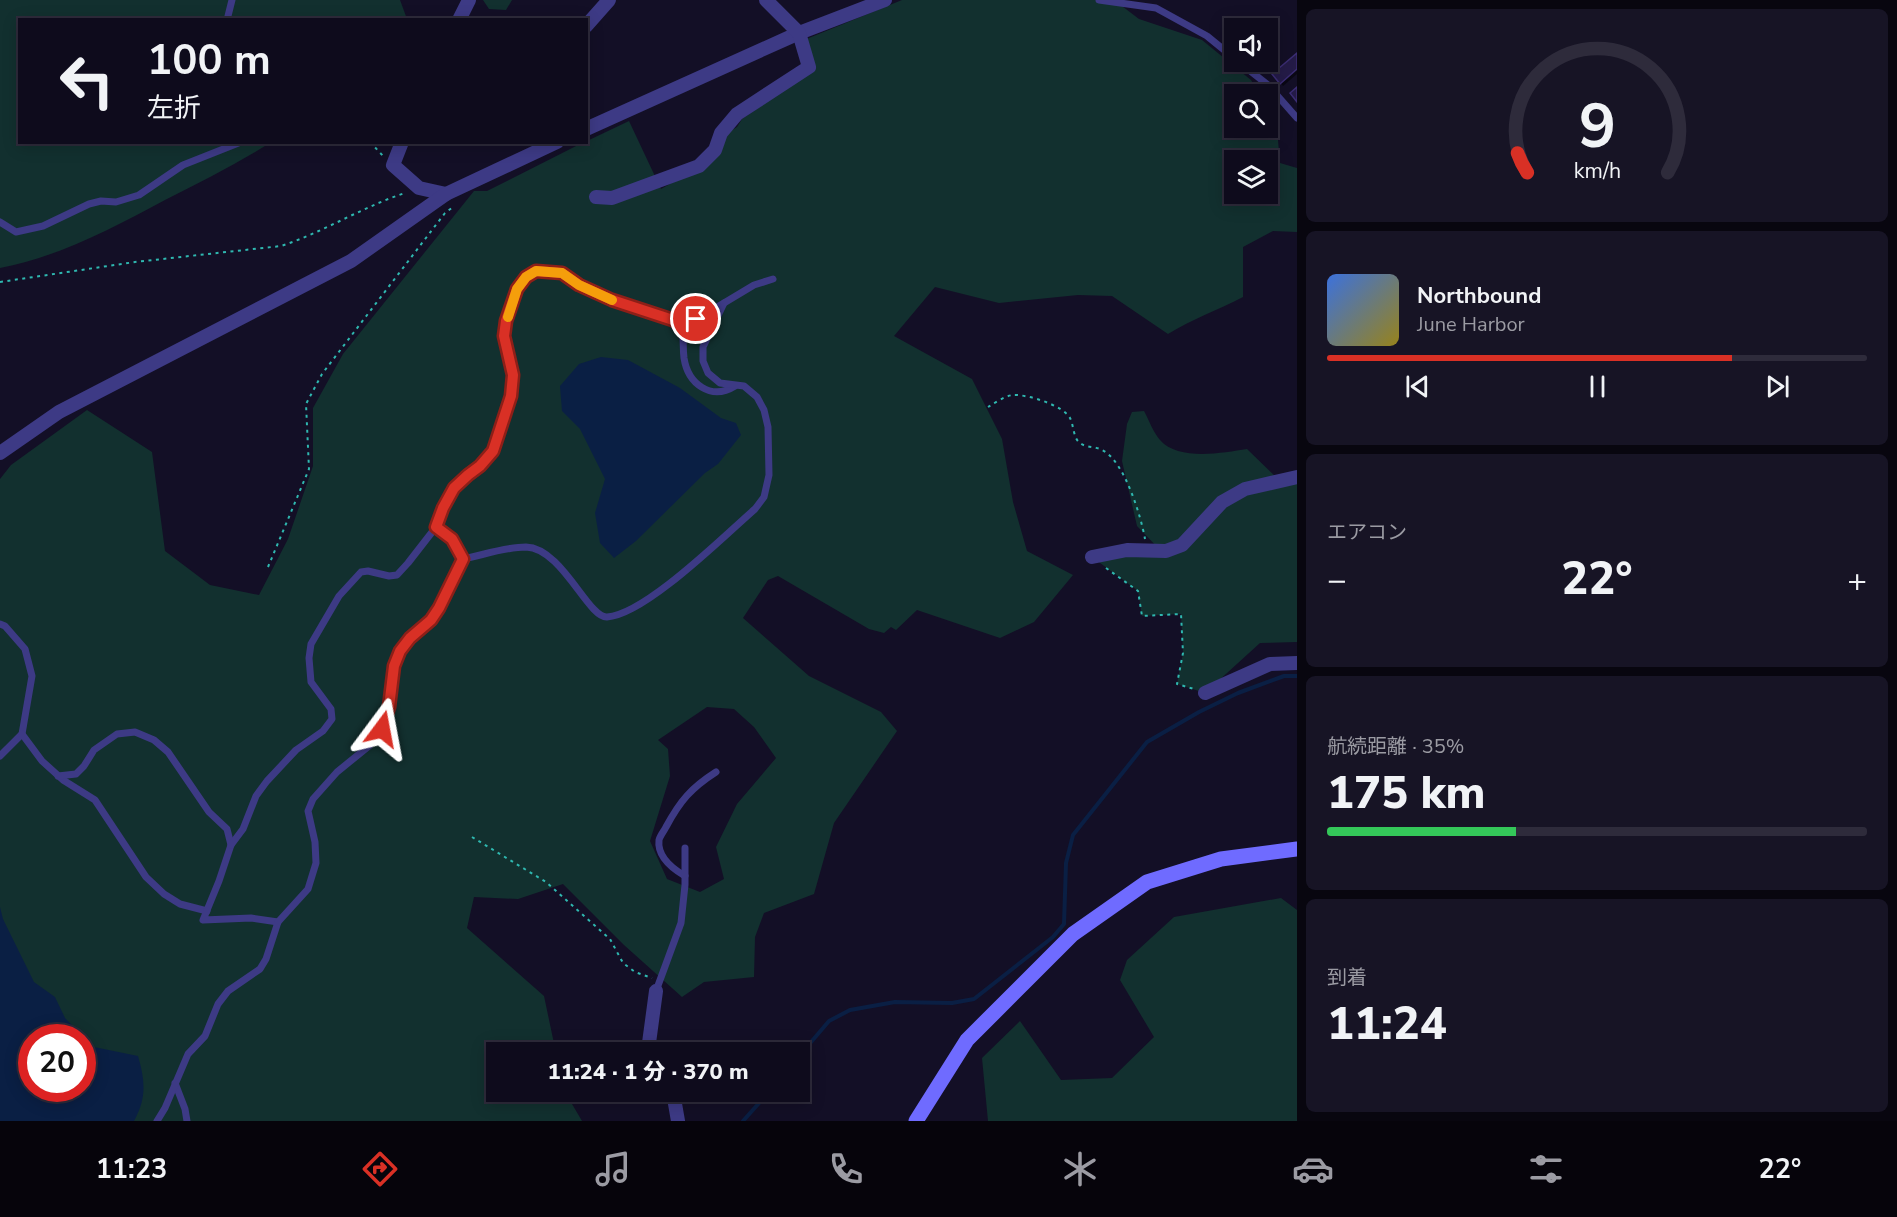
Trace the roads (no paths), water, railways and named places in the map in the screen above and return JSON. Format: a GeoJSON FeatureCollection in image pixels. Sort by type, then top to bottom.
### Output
{"type":"FeatureCollection","features":[{"type":"Feature","properties":{"kind":"street"},"geometry":{"type":"LineString","coordinates":[[460,18],[469,0]]}},
{"type":"Feature","properties":{"kind":"street"},"geometry":{"type":"LineString","coordinates":[[588,24],[609,0]]}},
{"type":"Feature","properties":{"kind":"street"},"geometry":{"type":"LineString","coordinates":[[596,197],[612,198],[699,166],[715,150],[721,132],[737,114],[809,67],[799,33],[766,0]]}},
{"type":"Feature","properties":{"kind":"street"},"geometry":{"type":"LineString","coordinates":[[588,128],[799,33],[885,0]]}},
{"type":"Feature","properties":{"kind":"street"},"geometry":{"type":"LineString","coordinates":[[401,144],[393,165],[419,188],[449,200]]}},
{"type":"Feature","properties":{"kind":"street"},"geometry":{"type":"LineString","coordinates":[[0,453],[59,412],[351,261],[449,200],[553,144]]}},
{"type":"Feature","properties":{"kind":"street"},"geometry":{"type":"LineString","coordinates":[[1092,557],[1127,550],[1167,551],[1182,545],[1222,502],[1245,489],[1297,477]]}},
{"type":"Feature","properties":{"kind":"street"},"geometry":{"type":"LineString","coordinates":[[1205,693],[1270,664],[1297,663]]}},
{"type":"Feature","properties":{"kind":"street"},"geometry":{"type":"LineString","coordinates":[[916,1121],[967,1040],[1073,934],[1147,882],[1221,859],[1297,849]]}},
{"type":"Feature","properties":{"kind":"street"},"geometry":{"type":"LineString","coordinates":[[649,1042],[658,986]]}},
{"type":"Feature","properties":{"kind":"street"},"geometry":{"type":"LineString","coordinates":[[675,1102],[678,1121]]}},
{"type":"Feature","properties":{"kind":"lane"},"geometry":{"type":"LineString","coordinates":[[227,18],[231,0]]}},
{"type":"Feature","properties":{"kind":"lane"},"geometry":{"type":"LineString","coordinates":[[1100,0],[1156,8],[1207,36],[1224,50]]}},
{"type":"Feature","properties":{"kind":"lane"},"geometry":{"type":"LineString","coordinates":[[1252,72],[1268,85],[1297,118]]}},
{"type":"Feature","properties":{"kind":"lane"},"geometry":{"type":"LineString","coordinates":[[0,222],[16,232],[43,226],[88,204],[101,201],[116,202],[139,195],[183,165],[236,144]]}},
{"type":"Feature","properties":{"kind":"lane"},"geometry":{"type":"LineString","coordinates":[[278,922],[251,918],[203,920],[231,845],[243,829],[256,796],[296,750],[323,731],[332,719],[331,709],[311,682],[309,658],[311,644],[339,596],[361,572],[397,575],[436,527],[454,488],[480,466],[493,451],[511,396],[513,375],[504,336],[506,321],[517,289],[526,277],[536,271],[562,273],[579,285],[612,300],[676,321],[696,319],[754,285],[773,279]]}},
{"type":"Feature","properties":{"kind":"lane"},"geometry":{"type":"LineString","coordinates":[[463,559],[528,547],[543,553],[566,571],[596,613],[605,617],[619,614],[645,602],[755,508],[764,497],[769,475],[768,427],[764,410],[756,397],[744,386],[720,383],[708,373],[703,361],[703,347],[724,303]]}},
{"type":"Feature","properties":{"kind":"lane"},"geometry":{"type":"LineString","coordinates":[[676,321],[683,331],[684,359],[689,375],[703,388],[714,393],[725,392],[735,386]]}},
{"type":"Feature","properties":{"kind":"lane"},"geometry":{"type":"LineString","coordinates":[[436,527],[452,539],[463,559]]}},
{"type":"Feature","properties":{"kind":"lane"},"geometry":{"type":"LineString","coordinates":[[157,1121],[188,1054],[205,1036],[218,1004],[228,991],[260,969],[266,959],[278,922],[308,889],[316,863],[315,842],[308,811],[313,799],[337,771],[369,746],[382,729],[389,707],[394,666],[400,651],[410,638],[431,620],[463,559]]}},
{"type":"Feature","properties":{"kind":"lane"},"geometry":{"type":"LineString","coordinates":[[0,756],[22,734],[32,676],[25,649],[2,627]]}},
{"type":"Feature","properties":{"kind":"lane"},"geometry":{"type":"LineString","coordinates":[[58,776],[76,774],[94,750],[117,734],[135,732],[154,740],[168,752],[209,812],[227,829],[231,845]]}},
{"type":"Feature","properties":{"kind":"lane"},"geometry":{"type":"LineString","coordinates":[[22,734],[42,761],[58,776],[95,800],[146,877],[180,904],[207,911]]}},
{"type":"Feature","properties":{"kind":"lane"},"geometry":{"type":"LineString","coordinates":[[685,876],[670,867],[662,853],[659,840],[676,808],[696,785],[716,772]]}},
{"type":"Feature","properties":{"kind":"lane"},"geometry":{"type":"LineString","coordinates":[[658,986],[681,923],[685,848]]}},
{"type":"Feature","properties":{"kind":"lane"},"geometry":{"type":"LineString","coordinates":[[175,1083],[187,1121]]}},
{"type":"Feature","properties":{"kind":"water"},"geometry":{"type":"Polygon","coordinates":[[[601,357],[628,360],[680,388],[721,418],[736,423],[741,435],[718,464],[705,473],[636,541],[614,558],[600,543],[595,513],[605,479],[580,429],[562,411],[560,386],[579,364],[601,357]]]}},
{"type":"Feature","properties":{"kind":"water"},"geometry":{"type":"Polygon","coordinates":[[[0,907],[3,919],[34,982],[55,997],[65,1018],[71,1024],[18,1024],[18,1102],[96,1102],[96,1047],[138,1056],[144,1089],[141,1105],[134,1121],[0,1121],[0,907]]]}},
{"type":"Feature","properties":{"kind":"waterway"},"geometry":{"type":"LineString","coordinates":[[810,1043],[829,1021],[850,1010],[895,1002],[952,1003],[974,999],[1053,937],[1064,924],[1066,863],[1073,835],[1147,742],[1238,693],[1284,676],[1297,676]]}},
{"type":"Feature","properties":{"kind":"waterway"},"geometry":{"type":"LineString","coordinates":[[743,1121],[760,1102]]}}]}
